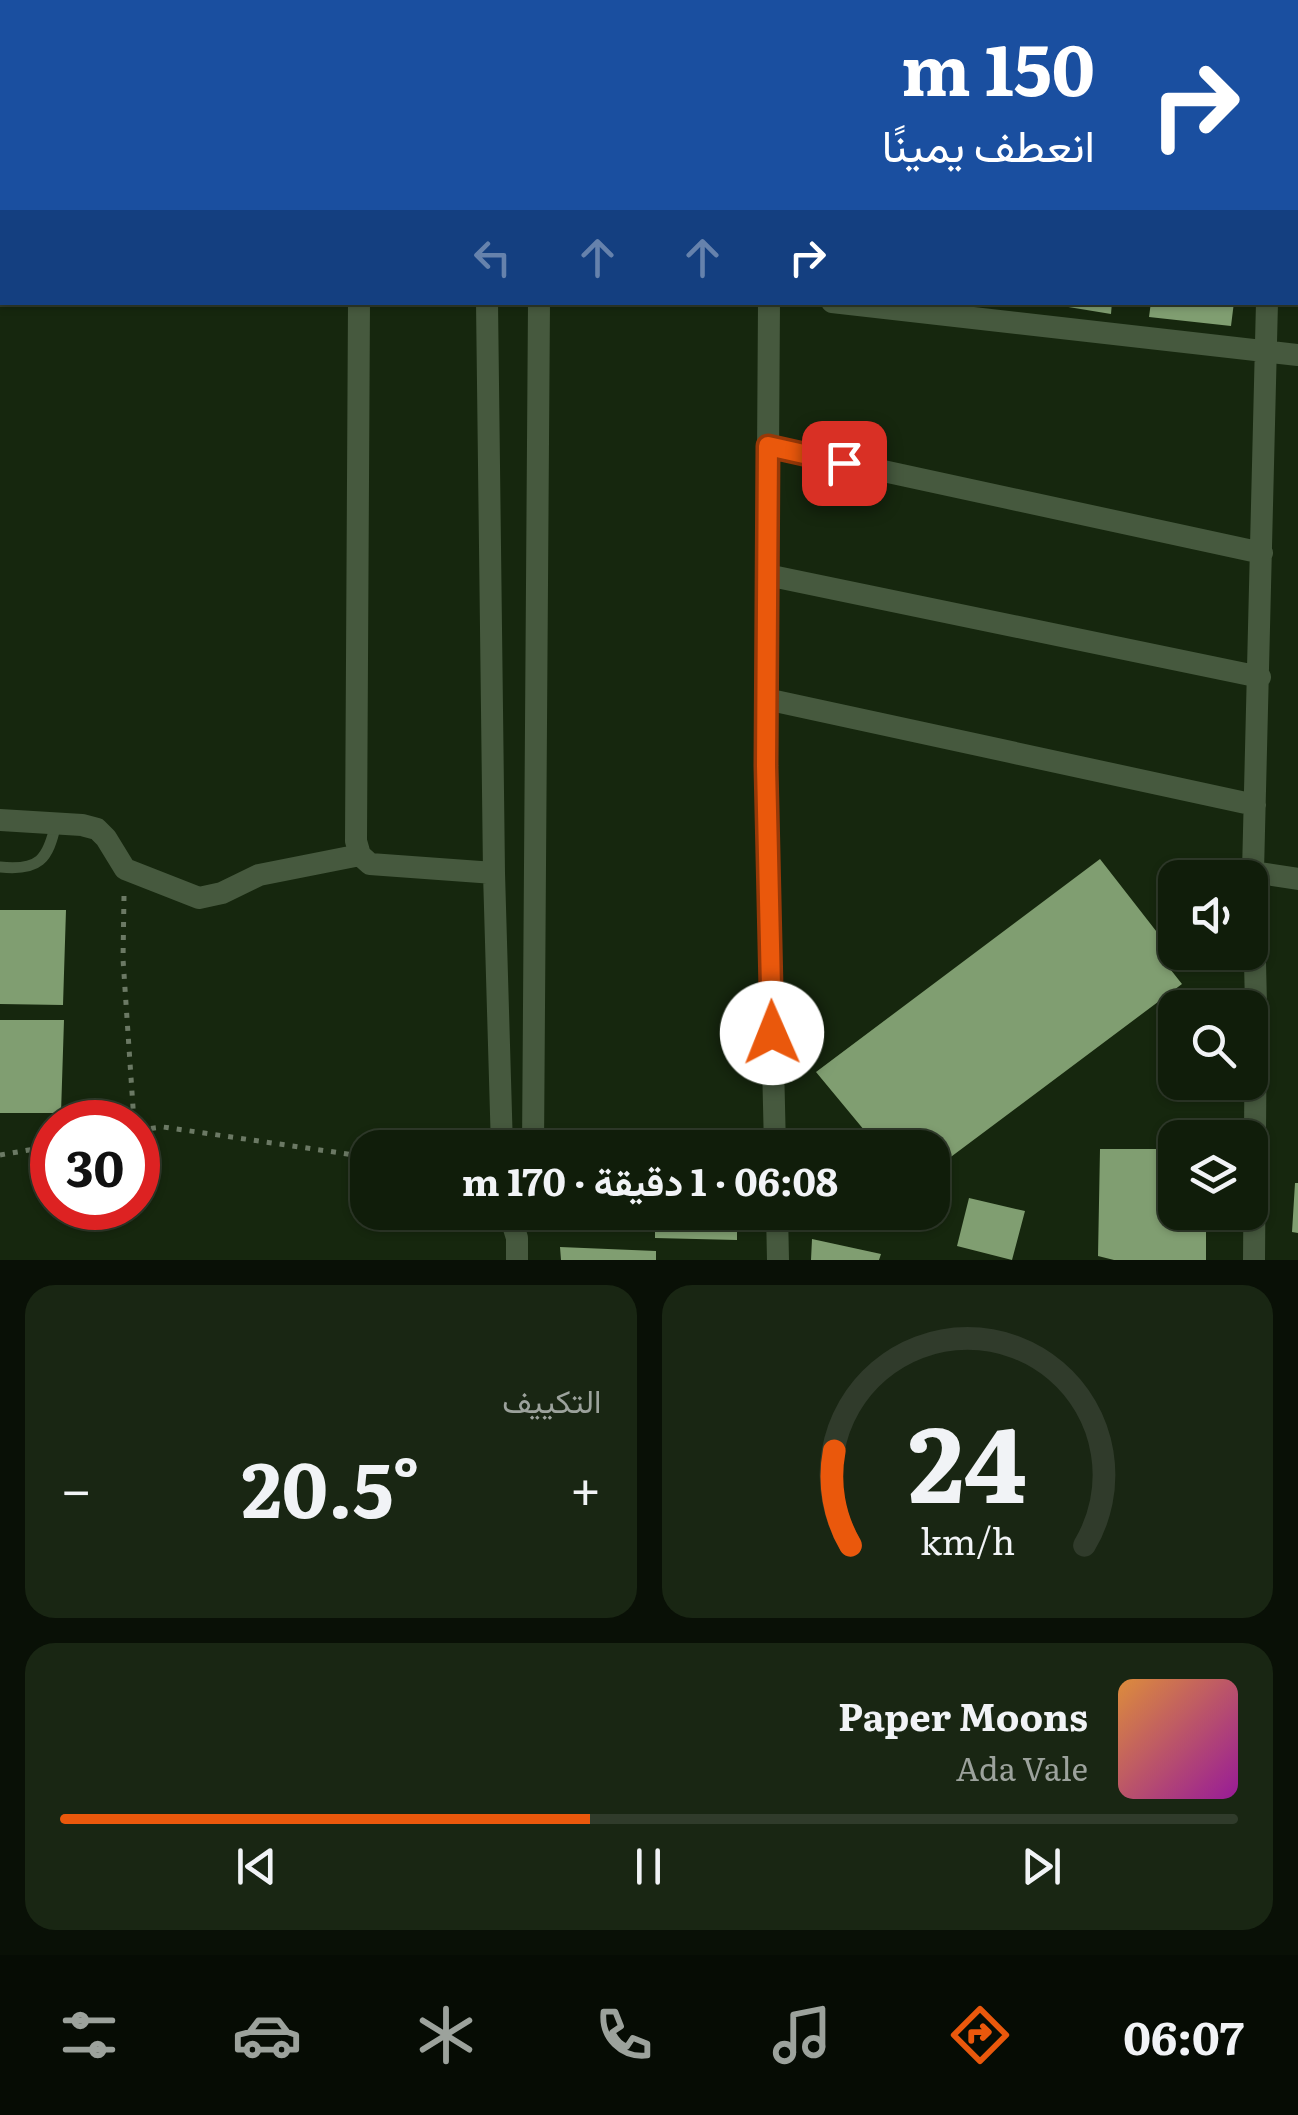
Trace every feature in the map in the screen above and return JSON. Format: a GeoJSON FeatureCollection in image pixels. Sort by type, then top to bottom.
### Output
{"type":"FeatureCollection","features":[{"type":"Feature","properties":{"kind":"street"},"geometry":{"type":"LineString","coordinates":[[359,305],[356,841],[360,855],[370,864],[494,873]]}},
{"type":"Feature","properties":{"kind":"street"},"geometry":{"type":"LineString","coordinates":[[487,305],[501,1130]]}},
{"type":"Feature","properties":{"kind":"street"},"geometry":{"type":"LineString","coordinates":[[533,1130],[539,305]]}},
{"type":"Feature","properties":{"kind":"street"},"geometry":{"type":"LineString","coordinates":[[769,305],[766,699],[775,1130]]}},
{"type":"Feature","properties":{"kind":"street"},"geometry":{"type":"LineString","coordinates":[[1253,860],[1267,305]]}},
{"type":"Feature","properties":{"kind":"street"},"geometry":{"type":"LineString","coordinates":[[889,306],[1298,355]]}},
{"type":"Feature","properties":{"kind":"street"},"geometry":{"type":"LineString","coordinates":[[768,446],[1262,553]]}},
{"type":"Feature","properties":{"kind":"street"},"geometry":{"type":"LineString","coordinates":[[767,575],[1260,677]]}},
{"type":"Feature","properties":{"kind":"street"},"geometry":{"type":"LineString","coordinates":[[766,699],[1255,805]]}},
{"type":"Feature","properties":{"kind":"street"},"geometry":{"type":"LineString","coordinates":[[0,820],[97,829],[125,869],[200,898],[222,894],[258,875],[360,855]]}},
{"type":"Feature","properties":{"kind":"street"},"geometry":{"type":"LineString","coordinates":[[1268,874],[1298,879]]}},
{"type":"Feature","properties":{"kind":"street"},"geometry":{"type":"LineString","coordinates":[[1254,1260],[1255,970]]}},
{"type":"Feature","properties":{"kind":"street"},"geometry":{"type":"LineString","coordinates":[[777,1230],[778,1260]]}},
{"type":"Feature","properties":{"kind":"lane"},"geometry":{"type":"LineString","coordinates":[[0,867],[18,869],[38,864],[48,853],[56,824]]}},
{"type":"Feature","properties":{"kind":"path"},"geometry":{"type":"LineString","coordinates":[[125,869],[123,959],[133,1100]]}},
{"type":"Feature","properties":{"kind":"path"},"geometry":{"type":"LineString","coordinates":[[160,1126],[350,1154]]}},
{"type":"Feature","properties":{"kind":"path"},"geometry":{"type":"LineString","coordinates":[[0,1155],[30,1150]]}},
{"type":"Feature","properties":{"kind":"building"},"geometry":{"type":"Polygon","coordinates":[[[1056,305],[1112,305],[1111,314],[1056,305]]]}},
{"type":"Feature","properties":{"kind":"building"},"geometry":{"type":"Polygon","coordinates":[[[1151,305],[1234,305],[1231,326],[1149,317],[1151,305]]]}},
{"type":"Feature","properties":{"kind":"building"},"geometry":{"type":"Polygon","coordinates":[[[1100,859],[1158,933],[1158,970],[1171,970],[1182,984],[1174,990],[1158,990],[1158,1002],[950,1158],[950,1130],[864,1130],[816,1072],[1100,859]]]}},
{"type":"Feature","properties":{"kind":"building"},"geometry":{"type":"Polygon","coordinates":[[[0,910],[66,910],[63,1005],[0,1004],[0,910]]]}},
{"type":"Feature","properties":{"kind":"building"},"geometry":{"type":"Polygon","coordinates":[[[0,1020],[64,1020],[61,1100],[30,1100],[30,1113],[0,1113],[0,1020]]]}},
{"type":"Feature","properties":{"kind":"building"},"geometry":{"type":"Polygon","coordinates":[[[1100,1149],[1158,1149],[1158,1230],[1206,1230],[1206,1260],[1114,1260],[1098,1256],[1100,1149]]]}},
{"type":"Feature","properties":{"kind":"building"},"geometry":{"type":"Polygon","coordinates":[[[1298,1183],[1298,1233],[1292,1232],[1298,1183]]]}},
{"type":"Feature","properties":{"kind":"building"},"geometry":{"type":"Polygon","coordinates":[[[969,1198],[1025,1211],[1012,1260],[957,1246],[969,1198]]]}},
{"type":"Feature","properties":{"kind":"building"},"geometry":{"type":"Polygon","coordinates":[[[655,1230],[737,1230],[737,1240],[655,1238],[655,1230]]]}},
{"type":"Feature","properties":{"kind":"building"},"geometry":{"type":"Polygon","coordinates":[[[812,1239],[881,1254],[879,1260],[811,1260],[812,1239]]]}},
{"type":"Feature","properties":{"kind":"building"},"geometry":{"type":"Polygon","coordinates":[[[560,1247],[656,1251],[656,1260],[561,1260],[560,1247]]]}},
{"type":"Feature","properties":{"kind":"route"},"geometry":{"type":"LineString","coordinates":[[772,1033],[766,766],[768,446],[844,463]]}}]}
